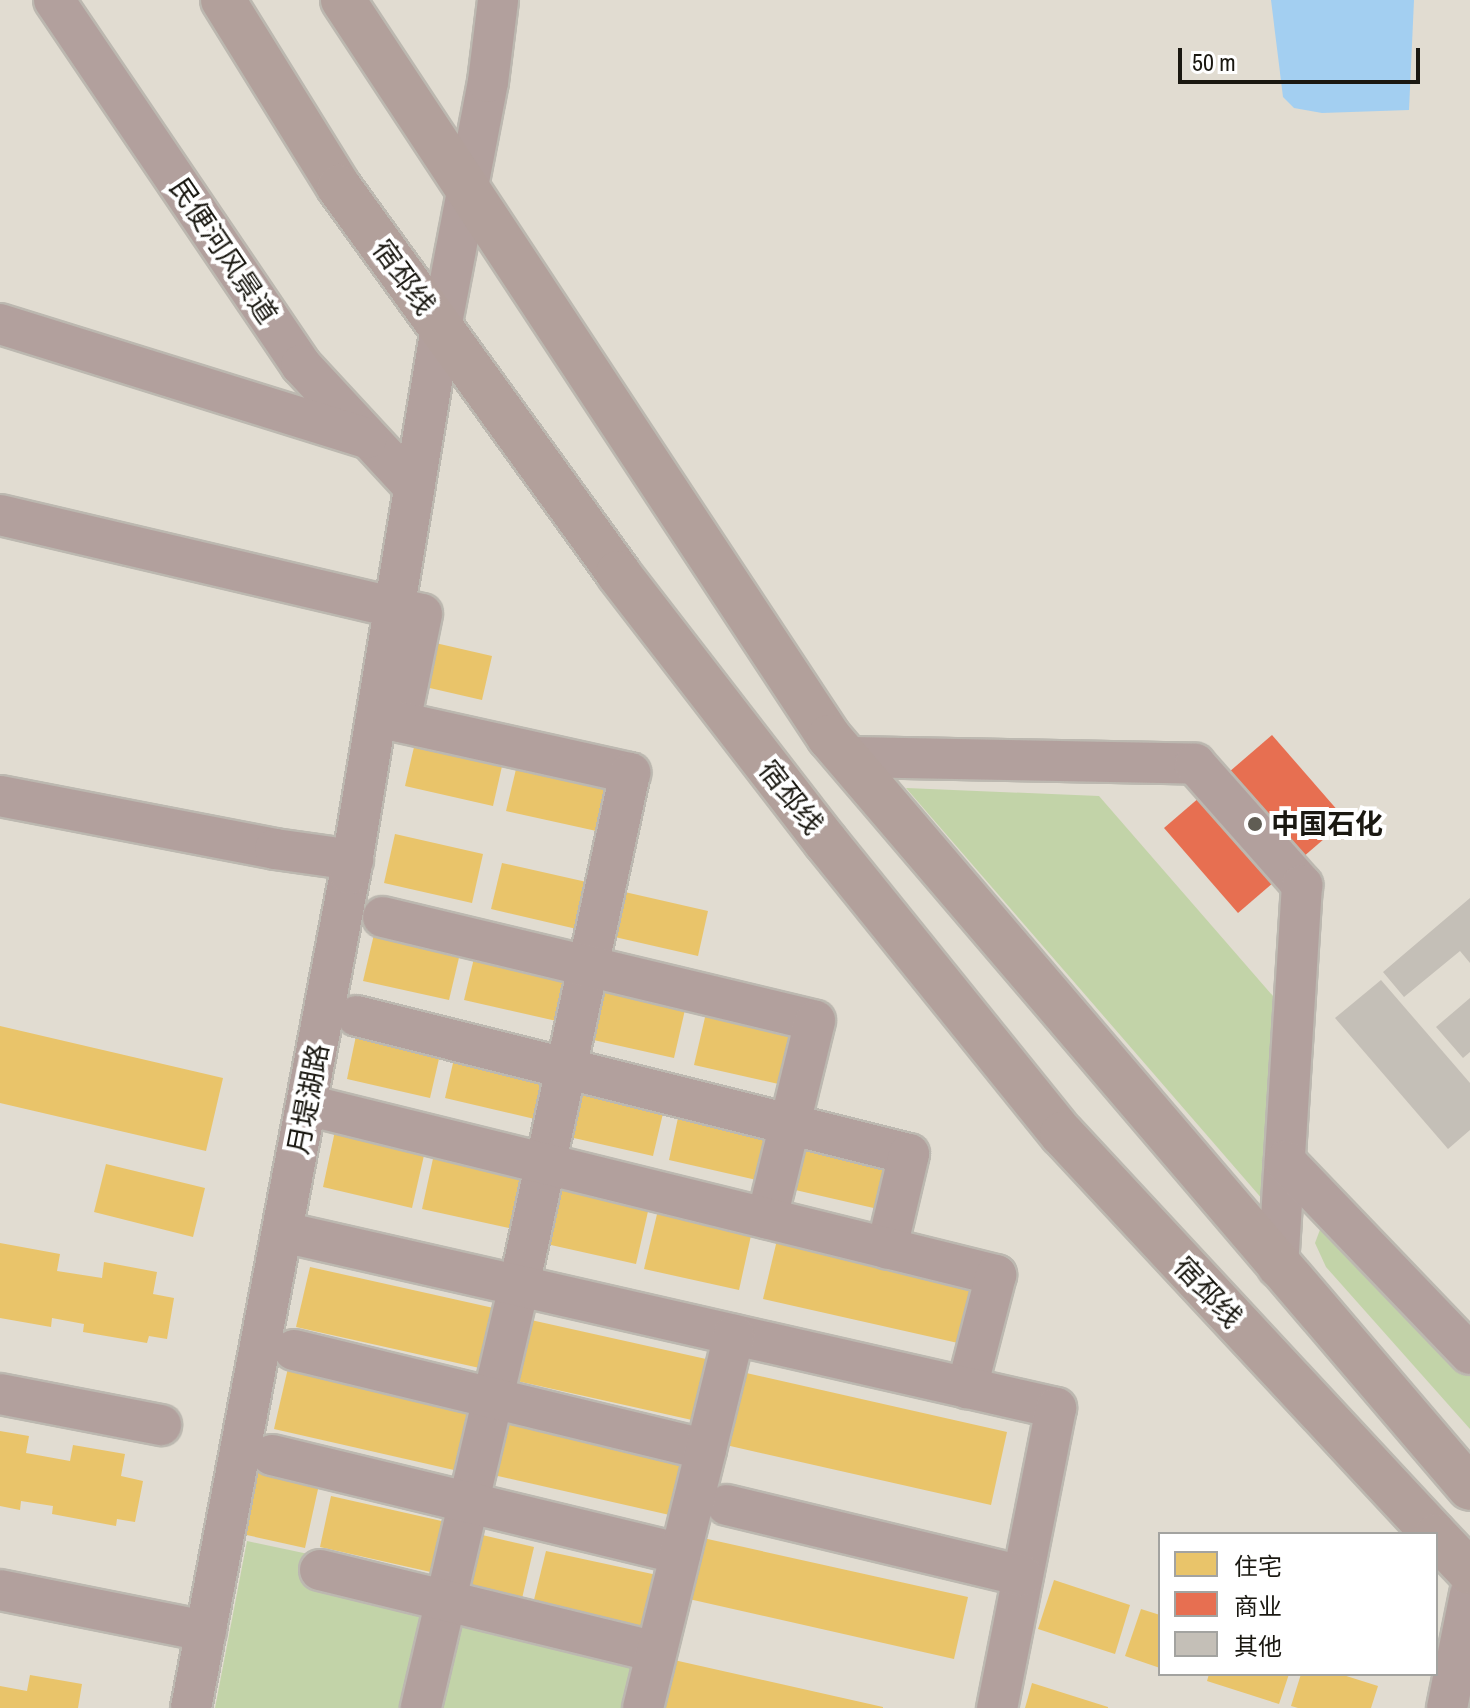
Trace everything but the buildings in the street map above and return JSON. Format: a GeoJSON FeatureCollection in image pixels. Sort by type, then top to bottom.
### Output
{"type":"FeatureCollection","features":[{"type":"Feature","properties":{"kind":"main road","name":"宿邳线"},"geometry":{"type":"LineString","coordinates":[[223,0],[339,187],[618,573],[826,842],[1062,1134],[1432,1532]]}},
{"type":"Feature","properties":{"kind":"main road"},"geometry":{"type":"LineString","coordinates":[[343,0],[829,737],[1278,1267],[1470,1488]]}},
{"type":"Feature","properties":{"kind":"main road","name":"宿邳线"},"geometry":{"type":"LineString","coordinates":[[1438,1538],[1470,1572]]}},
{"type":"Feature","properties":{"kind":"street","name":"民便河风景道"},"geometry":{"type":"LineString","coordinates":[[54,0],[301,365],[414,487]]}},
{"type":"Feature","properties":{"kind":"street","name":"月堤湖路"},"geometry":{"type":"LineString","coordinates":[[191,1708],[353,860],[441,328],[469,191],[498,0]]}},
{"type":"Feature","properties":{"kind":"street"},"geometry":{"type":"LineString","coordinates":[[0,324],[369,438]]}},
{"type":"Feature","properties":{"kind":"street"},"geometry":{"type":"LineString","coordinates":[[0,515],[422,614],[400,722],[630,773],[519,1286],[421,1708]]}},
{"type":"Feature","properties":{"kind":"street"},"geometry":{"type":"LineString","coordinates":[[846,757],[1195,764],[1302,885],[1278,1267]]}},
{"type":"Feature","properties":{"kind":"street"},"geometry":{"type":"LineString","coordinates":[[0,796],[275,849],[353,860]]}},
{"type":"Feature","properties":{"kind":"street"},"geometry":{"type":"LineString","coordinates":[[383,917],[815,1021],[767,1218]]}},
{"type":"Feature","properties":{"kind":"street"},"geometry":{"type":"LineString","coordinates":[[357,1016],[909,1154],[887,1248]]}},
{"type":"Feature","properties":{"kind":"street"},"geometry":{"type":"LineString","coordinates":[[307,1105],[996,1275],[967,1388]]}},
{"type":"Feature","properties":{"kind":"street"},"geometry":{"type":"LineString","coordinates":[[1285,1161],[1470,1354]]}},
{"type":"Feature","properties":{"kind":"street"},"geometry":{"type":"LineString","coordinates":[[283,1232],[1056,1408],[997,1708]]}},
{"type":"Feature","properties":{"kind":"street"},"geometry":{"type":"LineString","coordinates":[[643,1708],[734,1335]]}},
{"type":"Feature","properties":{"kind":"street"},"geometry":{"type":"LineString","coordinates":[[294,1350],[706,1450]]}},
{"type":"Feature","properties":{"kind":"street"},"geometry":{"type":"LineString","coordinates":[[0,1394],[161,1425]]}},
{"type":"Feature","properties":{"kind":"street"},"geometry":{"type":"LineString","coordinates":[[272,1455],[680,1554]]}},
{"type":"Feature","properties":{"kind":"street"},"geometry":{"type":"LineString","coordinates":[[727,1505],[1023,1576]]}},
{"type":"Feature","properties":{"kind":"street"},"geometry":{"type":"LineString","coordinates":[[320,1570],[656,1652]]}},
{"type":"Feature","properties":{"kind":"street"},"geometry":{"type":"LineString","coordinates":[[0,1590],[206,1631]]}},
{"type":"Feature","properties":{"kind":"street"},"geometry":{"type":"LineString","coordinates":[[1447,1708],[1470,1594]]}},
{"type":"Feature","properties":{"kind":"green space"},"geometry":{"type":"Polygon","coordinates":[[[906,788],[1099,796],[1286,1011],[1270,1208],[906,788]]]}},
{"type":"Feature","properties":{"kind":"green space"},"geometry":{"type":"Polygon","coordinates":[[[1324,1219],[1470,1373],[1470,1429],[1326,1267],[1315,1243],[1324,1219]]]}},
{"type":"Feature","properties":{"kind":"green space"},"geometry":{"type":"Polygon","coordinates":[[[247,1541],[313,1555],[646,1665],[637,1708],[215,1708],[247,1541]]]}},
{"type":"Feature","properties":{"kind":"water"},"geometry":{"type":"Polygon","coordinates":[[[1271,0],[1414,0],[1409,110],[1322,113],[1294,108],[1283,97],[1271,0]]]}},
{"type":"Feature","properties":{"kind":"place","name":"中国石化"},"geometry":{"type":"Point","coordinates":[1255,824]}}]}
